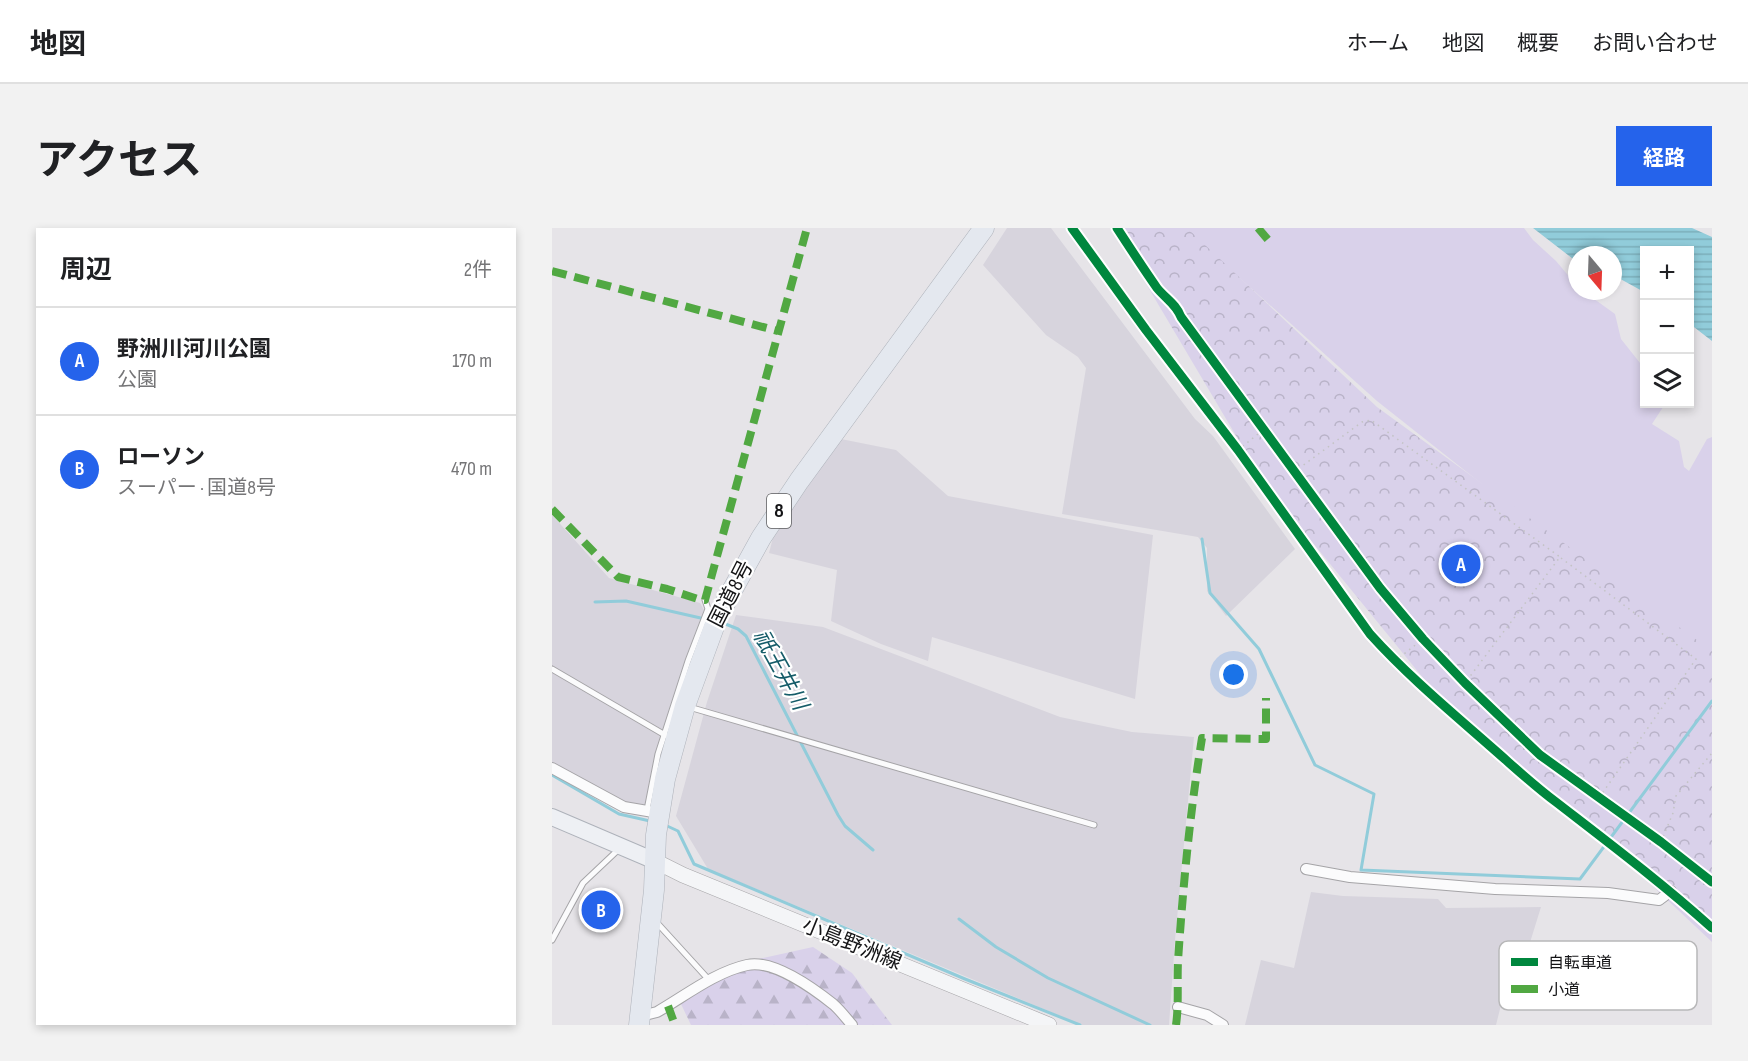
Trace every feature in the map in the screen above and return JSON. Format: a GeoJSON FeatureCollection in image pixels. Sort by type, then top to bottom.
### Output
{"type":"FeatureCollection","features":[{"type":"Feature","properties":{"kind":"highway","name":"国道8号"},"geometry":{"type":"LineString","coordinates":[[640,1019],[655,861],[653,812],[669,737],[685,706],[718,616],[761,538],[806,472],[984,228]]}},
{"type":"Feature","properties":{"kind":"main road"},"geometry":{"type":"LineString","coordinates":[[552,818],[655,861]]}},
{"type":"Feature","properties":{"kind":"main road","name":"小島野洲線"},"geometry":{"type":"LineString","coordinates":[[655,861],[683,875],[1049,1025]]}},
{"type":"Feature","properties":{"kind":"street"},"geometry":{"type":"LineString","coordinates":[[552,768],[624,807],[653,812]]}},
{"type":"Feature","properties":{"kind":"street"},"geometry":{"type":"LineString","coordinates":[[1306,869],[1350,877],[1495,890],[1608,893],[1659,900],[1671,891]]}},
{"type":"Feature","properties":{"kind":"street"},"geometry":{"type":"LineString","coordinates":[[640,1019],[657,1012],[723,974],[749,964],[773,967],[795,978],[835,1005],[852,1025]]}},
{"type":"Feature","properties":{"kind":"street"},"geometry":{"type":"LineString","coordinates":[[1178,1007],[1207,1016],[1223,1025]]}},
{"type":"Feature","properties":{"kind":"lane"},"geometry":{"type":"LineString","coordinates":[[552,669],[669,737],[708,609],[705,600]]}},
{"type":"Feature","properties":{"kind":"lane"},"geometry":{"type":"LineString","coordinates":[[685,706],[1094,825]]}},
{"type":"Feature","properties":{"kind":"lane"},"geometry":{"type":"LineString","coordinates":[[552,940],[583,883],[623,846]]}},
{"type":"Feature","properties":{"kind":"lane"},"geometry":{"type":"LineString","coordinates":[[650,923],[659,925],[710,981]]}},
{"type":"Feature","properties":{"kind":"path"},"geometry":{"type":"LineString","coordinates":[[1288,464],[1297,476],[1362,422],[1371,420],[1696,659],[1599,798]]}},
{"type":"Feature","properties":{"kind":"path"},"geometry":{"type":"LineString","coordinates":[[1256,421],[1269,438]]}},
{"type":"Feature","properties":{"kind":"path"},"geometry":{"type":"LineString","coordinates":[[1238,450],[1263,430]]}},
{"type":"Feature","properties":{"kind":"path"},"geometry":{"type":"LineString","coordinates":[[1231,441],[1245,460]]}},
{"type":"Feature","properties":{"kind":"path"},"geometry":{"type":"LineString","coordinates":[[1473,691],[1461,679],[1560,557]]}},
{"type":"Feature","properties":{"kind":"path"},"geometry":{"type":"LineString","coordinates":[[1395,661],[1426,642],[1416,630]]}},
{"type":"Feature","properties":{"kind":"path"},"geometry":{"type":"LineString","coordinates":[[1661,842],[1673,813],[1676,796],[1712,753]]}},
{"type":"Feature","properties":{"kind":"path"},"geometry":{"type":"LineString","coordinates":[[1651,835],[1670,849]]}},
{"type":"Feature","properties":{"kind":"shaded area"},"geometry":{"type":"Polygon","coordinates":[[[1007,228],[1051,228],[1195,419],[1213,436],[1295,549],[1226,616],[1207,591],[1207,548],[1198,537],[1062,514],[1086,368],[1078,357],[1046,335],[983,265],[1007,228]]]}},
{"type":"Feature","properties":{"kind":"shaded area"},"geometry":{"type":"Polygon","coordinates":[[[841,439],[896,450],[948,496],[1153,535],[1135,699],[932,637],[928,661],[881,644],[831,621],[837,570],[769,553],[774,534],[841,439]]]}},
{"type":"Feature","properties":{"kind":"shaded area"},"geometry":{"type":"Polygon","coordinates":[[[552,515],[609,578],[700,603],[704,610],[657,752],[647,807],[621,801],[552,762],[552,515]]]}},
{"type":"Feature","properties":{"kind":"shaded area"},"geometry":{"type":"Polygon","coordinates":[[[736,615],[823,627],[1060,717],[1132,732],[1194,737],[1169,1025],[1082,1025],[708,869],[676,816],[707,702],[736,615]]]}},
{"type":"Feature","properties":{"kind":"shaded area"},"geometry":{"type":"Polygon","coordinates":[[[1311,892],[1343,896],[1438,899],[1446,908],[1541,907],[1530,941],[1499,941],[1500,1010],[1496,1025],[1245,1025],[1261,960],[1294,968],[1311,892]]]}},
{"type":"Feature","properties":{"kind":"green space"},"geometry":{"type":"Polygon","coordinates":[[[1113,228],[1187,228],[1377,407],[1712,651],[1712,942],[1626,861],[1570,820],[1512,769],[1437,695],[1264,483],[1113,228]]]}},
{"type":"Feature","properties":{"kind":"green space"},"geometry":{"type":"Polygon","coordinates":[[[1184,228],[1524,228],[1568,275],[1568,300],[1596,300],[1615,314],[1621,339],[1640,363],[1640,408],[1662,408],[1652,424],[1679,441],[1684,467],[1689,471],[1707,439],[1712,437],[1712,659],[1554,541],[1377,401],[1184,228]]]}},
{"type":"Feature","properties":{"kind":"green space"},"geometry":{"type":"Polygon","coordinates":[[[813,947],[852,973],[892,1025],[691,1025],[681,1004],[715,979],[754,960],[813,947]]]}},
{"type":"Feature","properties":{"kind":"water"},"geometry":{"type":"Polygon","coordinates":[[[1533,228],[1692,228],[1712,237],[1712,341],[1694,327],[1694,246],[1640,246],[1640,290],[1622,280],[1622,246],[1568,246],[1568,255],[1533,228]]]}},
{"type":"Feature","properties":{"kind":"waterway"},"geometry":{"type":"LineString","coordinates":[[1202,539],[1210,593],[1259,649],[1315,765],[1374,794],[1361,870],[1580,879],[1712,701]]}},
{"type":"Feature","properties":{"kind":"waterway","name":"祇王井川"},"geometry":{"type":"LineString","coordinates":[[595,602],[626,601],[705,619]]}},
{"type":"Feature","properties":{"kind":"waterway","name":"祇王井川"},"geometry":{"type":"LineString","coordinates":[[723,623],[738,629],[746,636],[838,815],[845,826],[873,850]]}},
{"type":"Feature","properties":{"kind":"waterway"},"geometry":{"type":"LineString","coordinates":[[552,775],[619,814],[650,821]]}},
{"type":"Feature","properties":{"kind":"waterway"},"geometry":{"type":"LineString","coordinates":[[665,825],[678,831],[694,864],[965,979],[1080,1025]]}},
{"type":"Feature","properties":{"kind":"waterway","name":"祇王井川"},"geometry":{"type":"LineString","coordinates":[[959,919],[996,947],[1048,978],[1150,1025]]}},
{"type":"Feature","properties":{"kind":"marked path"},"geometry":{"type":"LineString","coordinates":[[552,509],[618,577],[705,600],[807,228]]}},
{"type":"Feature","properties":{"kind":"marked path"},"geometry":{"type":"LineString","coordinates":[[1258,228],[1269,241]]}},
{"type":"Feature","properties":{"kind":"marked path"},"geometry":{"type":"LineString","coordinates":[[552,271],[778,331]]}},
{"type":"Feature","properties":{"kind":"marked path"},"geometry":{"type":"LineString","coordinates":[[1176,1025],[1178,961],[1185,877],[1202,738],[1266,739],[1266,698]]}},
{"type":"Feature","properties":{"kind":"marked path"},"geometry":{"type":"LineString","coordinates":[[668,1006],[675,1025]]}},
{"type":"Feature","properties":{"kind":"cycle path"},"geometry":{"type":"LineString","coordinates":[[1072,228],[1146,330],[1238,450],[1370,634],[1428,692],[1531,782],[1655,879],[1712,928]]}},
{"type":"Feature","properties":{"kind":"cycle path"},"geometry":{"type":"LineString","coordinates":[[1117,228],[1157,288],[1176,309],[1380,588],[1423,639],[1540,755],[1661,842],[1712,882]]}},
{"type":"Feature","properties":{"kind":"place","name":"野洲川河川公園"},"geometry":{"type":"Point","coordinates":[1461,564]}},
{"type":"Feature","properties":{"kind":"place","name":"ローソン"},"geometry":{"type":"Point","coordinates":[601,910]}}]}
